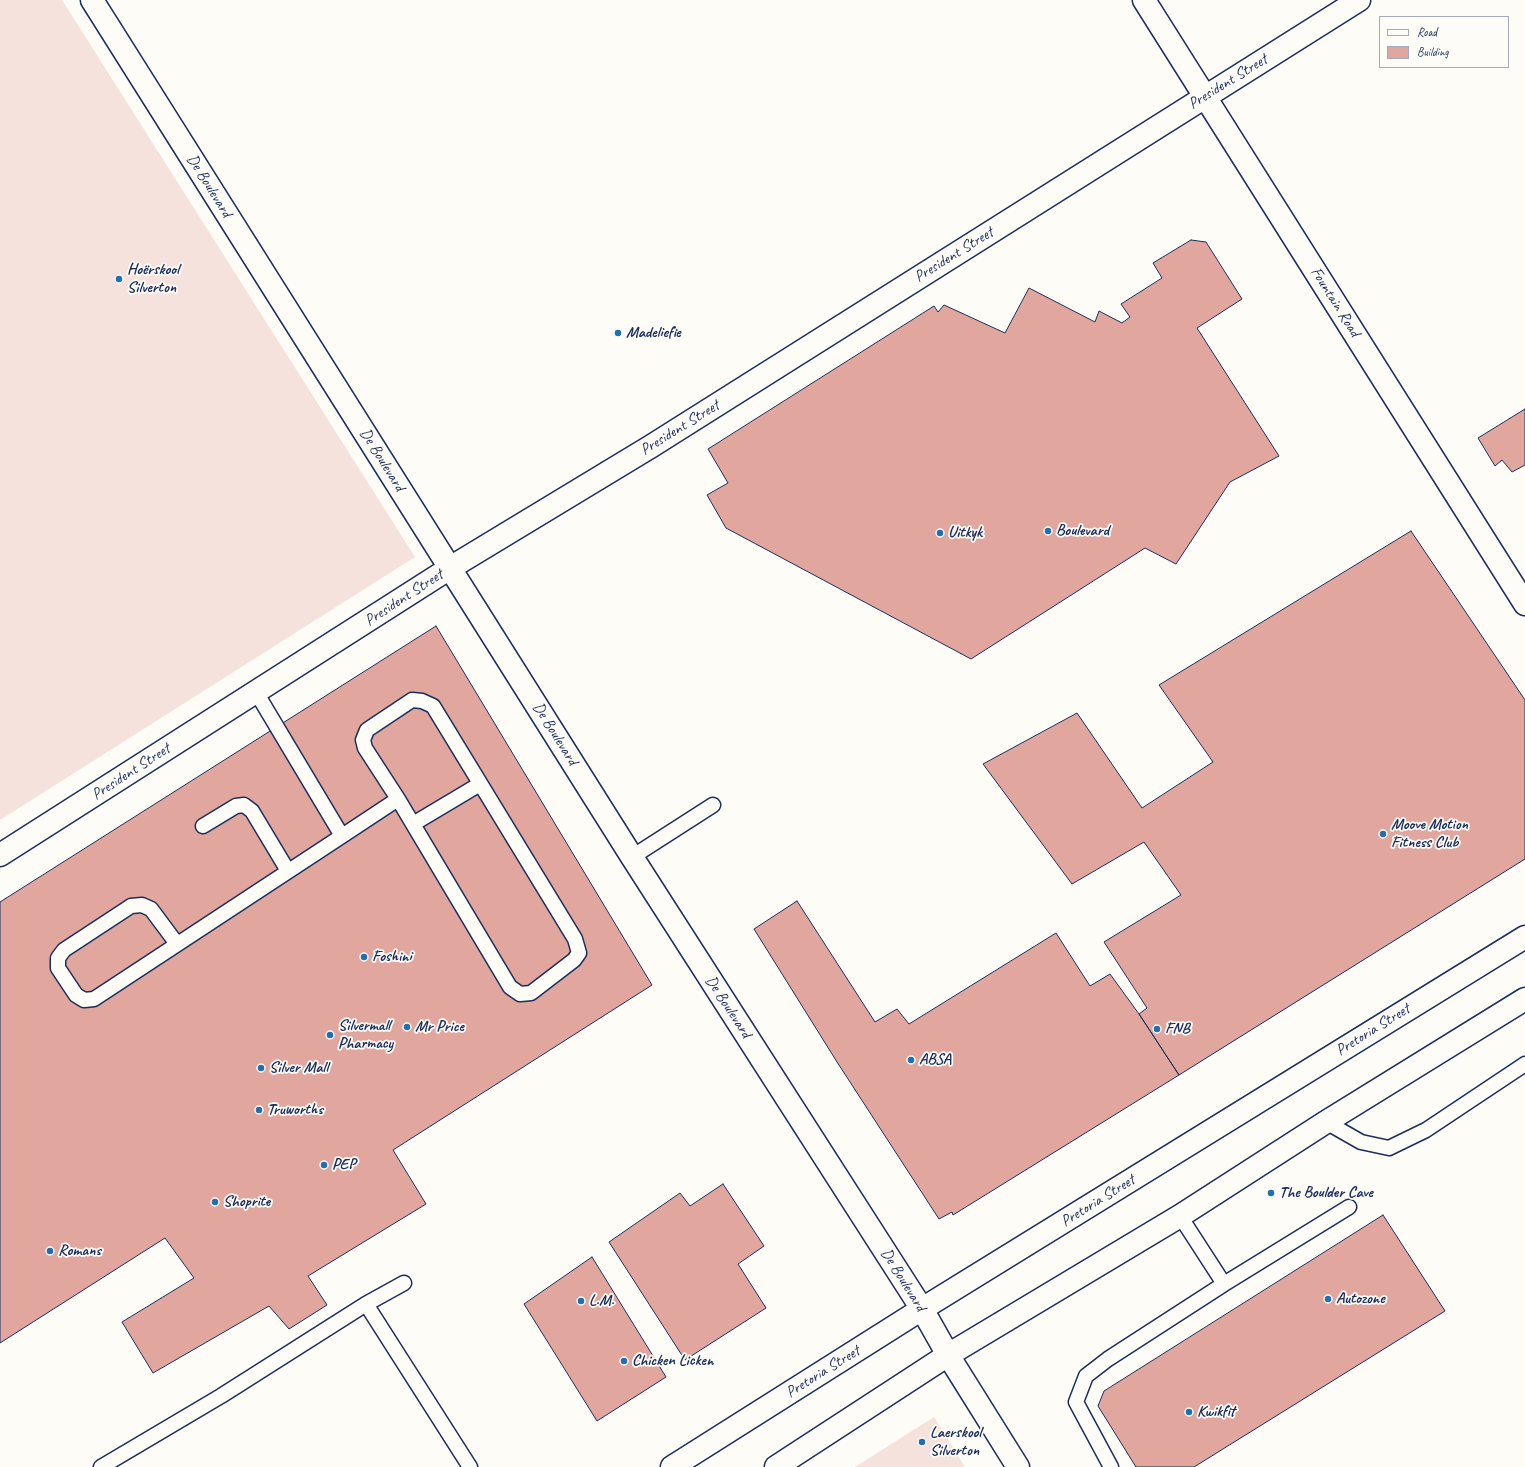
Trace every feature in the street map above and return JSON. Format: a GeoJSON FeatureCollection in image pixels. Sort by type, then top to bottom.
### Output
{"type":"FeatureCollection","features":[{"type":"Feature","properties":{"kind":"street","name":"De Boulevard"},"geometry":{"type":"LineString","coordinates":[[92,0],[632,857],[922,1309],[948,1355],[1018,1467]]}},
{"type":"Feature","properties":{"kind":"street","name":"Fountain Road"},"geometry":{"type":"LineString","coordinates":[[1144,0],[1525,604]]}},
{"type":"Feature","properties":{"kind":"street","name":"President Street"},"geometry":{"type":"LineString","coordinates":[[0,855],[450,568],[650,448],[1359,0]]}},
{"type":"Feature","properties":{"kind":"street","name":"Pretoria Street"},"geometry":{"type":"LineString","coordinates":[[672,1467],[922,1309],[1525,937]]}},
{"type":"Feature","properties":{"kind":"street"},"geometry":{"type":"LineString","coordinates":[[776,1467],[948,1355],[1180,1216],[1326,1122],[1525,999]]}},
{"type":"Feature","properties":{"kind":"lane"},"geometry":{"type":"LineString","coordinates":[[256,692],[342,836]]}},
{"type":"Feature","properties":{"kind":"lane"},"geometry":{"type":"LineString","coordinates":[[412,700],[422,701],[433,706],[575,940],[579,953],[574,960],[531,993],[520,994],[510,987],[398,799],[365,748],[363,740],[367,730],[412,700]]}},
{"type":"Feature","properties":{"kind":"lane"},"geometry":{"type":"LineString","coordinates":[[413,824],[480,784]]}},
{"type":"Feature","properties":{"kind":"lane"},"geometry":{"type":"LineString","coordinates":[[177,944],[151,910],[142,905],[131,906],[64,950],[58,958],[58,968],[76,995],[84,1000],[94,999],[398,799]]}},
{"type":"Feature","properties":{"kind":"lane"},"geometry":{"type":"LineString","coordinates":[[203,826],[236,806],[244,805],[252,811],[288,871]]}},
{"type":"Feature","properties":{"kind":"lane"},"geometry":{"type":"LineString","coordinates":[[632,857],[713,805]]}},
{"type":"Feature","properties":{"kind":"lane"},"geometry":{"type":"LineString","coordinates":[[1326,1122],[1362,1142],[1389,1148],[1426,1130],[1525,1064]]}},
{"type":"Feature","properties":{"kind":"lane"},"geometry":{"type":"LineString","coordinates":[[1111,1467],[1076,1402],[1086,1376],[1108,1359],[1224,1284],[1349,1207]]}},
{"type":"Feature","properties":{"kind":"lane"},"geometry":{"type":"LineString","coordinates":[[1180,1216],[1224,1284]]}},
{"type":"Feature","properties":{"kind":"lane"},"geometry":{"type":"LineString","coordinates":[[101,1467],[221,1396],[366,1304],[404,1282]]}},
{"type":"Feature","properties":{"kind":"lane"},"geometry":{"type":"LineString","coordinates":[[366,1304],[470,1467]]}},
{"type":"Feature","properties":{"kind":"shaded area","name":"Hoërskool Silverton"},"geometry":{"type":"Polygon","coordinates":[[[0,0],[62,0],[415,557],[0,820],[0,0]]]}},
{"type":"Feature","properties":{"kind":"shaded area","name":"Laerskool Silverton"},"geometry":{"type":"Polygon","coordinates":[[[934,1417],[965,1467],[855,1467],[934,1417]]]}},
{"type":"Feature","properties":{"kind":"building"},"geometry":{"type":"Polygon","coordinates":[[[1191,240],[1206,242],[1242,299],[1197,328],[1279,456],[1230,482],[1176,564],[1145,548],[971,659],[726,528],[707,495],[728,483],[708,449],[934,306],[938,312],[944,305],[1005,333],[1029,288],[1095,322],[1099,311],[1122,323],[1130,317],[1121,304],[1162,278],[1153,263],[1191,240]]]}},
{"type":"Feature","properties":{"kind":"building"},"geometry":{"type":"Polygon","coordinates":[[[1525,409],[1525,465],[1512,472],[1502,460],[1495,466],[1478,438],[1525,409]]]}},
{"type":"Feature","properties":{"kind":"building"},"geometry":{"type":"Polygon","coordinates":[[[1411,531],[1525,700],[1525,859],[1179,1075],[1139,1014],[1147,1008],[1104,942],[1181,895],[1144,842],[1072,884],[983,764],[1077,713],[1142,808],[1213,762],[1159,685],[1411,531]]]}},
{"type":"Feature","properties":{"kind":"building","name":"Silver Mall"},"geometry":{"type":"Polygon","coordinates":[[[436,626],[652,985],[393,1150],[426,1204],[308,1276],[327,1305],[289,1329],[269,1306],[153,1373],[122,1322],[194,1278],[165,1238],[0,1343],[0,902],[436,626]]]}},
{"type":"Feature","properties":{"kind":"building"},"geometry":{"type":"Polygon","coordinates":[[[797,901],[875,1022],[897,1009],[909,1024],[1056,933],[1090,986],[1110,974],[1139,1014],[1179,1075],[953,1215],[952,1212],[939,1219],[837,1062],[754,929],[797,901]]]}},
{"type":"Feature","properties":{"kind":"building"},"geometry":{"type":"Polygon","coordinates":[[[723,1184],[764,1246],[738,1264],[766,1308],[685,1360],[609,1242],[680,1193],[690,1206],[723,1184]]]}},
{"type":"Feature","properties":{"kind":"building"},"geometry":{"type":"Polygon","coordinates":[[[1383,1215],[1445,1311],[1194,1467],[1136,1467],[1098,1406],[1104,1391],[1383,1215]]]}},
{"type":"Feature","properties":{"kind":"building"},"geometry":{"type":"Polygon","coordinates":[[[592,1257],[666,1377],[597,1421],[524,1304],[592,1257]]]}},
{"type":"Feature","properties":{"kind":"place","name":"Hoërskool Silverton"},"geometry":{"type":"Point","coordinates":[119,279]}},
{"type":"Feature","properties":{"kind":"place","name":"Madeliefie"},"geometry":{"type":"Point","coordinates":[618,333]}},
{"type":"Feature","properties":{"kind":"place","name":"Boulevard"},"geometry":{"type":"Point","coordinates":[1048,531]}},
{"type":"Feature","properties":{"kind":"place","name":"Uitkyk"},"geometry":{"type":"Point","coordinates":[940,533]}},
{"type":"Feature","properties":{"kind":"place","name":"Moove Motion Fitness Club"},"geometry":{"type":"Point","coordinates":[1383,834]}},
{"type":"Feature","properties":{"kind":"place","name":"Foshini"},"geometry":{"type":"Point","coordinates":[364,957]}},
{"type":"Feature","properties":{"kind":"place","name":"Mr Price"},"geometry":{"type":"Point","coordinates":[407,1027]}},
{"type":"Feature","properties":{"kind":"place","name":"FNB"},"geometry":{"type":"Point","coordinates":[1157,1029]}},
{"type":"Feature","properties":{"kind":"place","name":"Silvermall Pharmacy"},"geometry":{"type":"Point","coordinates":[330,1035]}},
{"type":"Feature","properties":{"kind":"place","name":"ABSA"},"geometry":{"type":"Point","coordinates":[911,1060]}},
{"type":"Feature","properties":{"kind":"place","name":"Silver Mall"},"geometry":{"type":"Point","coordinates":[261,1068]}},
{"type":"Feature","properties":{"kind":"place","name":"Truworths"},"geometry":{"type":"Point","coordinates":[259,1110]}},
{"type":"Feature","properties":{"kind":"place","name":"PEP"},"geometry":{"type":"Point","coordinates":[324,1165]}},
{"type":"Feature","properties":{"kind":"place","name":"The Boulder Cave"},"geometry":{"type":"Point","coordinates":[1271,1193]}},
{"type":"Feature","properties":{"kind":"place","name":"Shoprite"},"geometry":{"type":"Point","coordinates":[215,1202]}},
{"type":"Feature","properties":{"kind":"place","name":"Romans"},"geometry":{"type":"Point","coordinates":[50,1251]}},
{"type":"Feature","properties":{"kind":"place","name":"Autozone"},"geometry":{"type":"Point","coordinates":[1328,1299]}},
{"type":"Feature","properties":{"kind":"place","name":"L.M."},"geometry":{"type":"Point","coordinates":[581,1301]}},
{"type":"Feature","properties":{"kind":"place","name":"Chicken Licken"},"geometry":{"type":"Point","coordinates":[624,1361]}},
{"type":"Feature","properties":{"kind":"place","name":"Kwikfit"},"geometry":{"type":"Point","coordinates":[1189,1412]}},
{"type":"Feature","properties":{"kind":"place","name":"Laerskool Silverton"},"geometry":{"type":"Point","coordinates":[922,1442]}}]}
